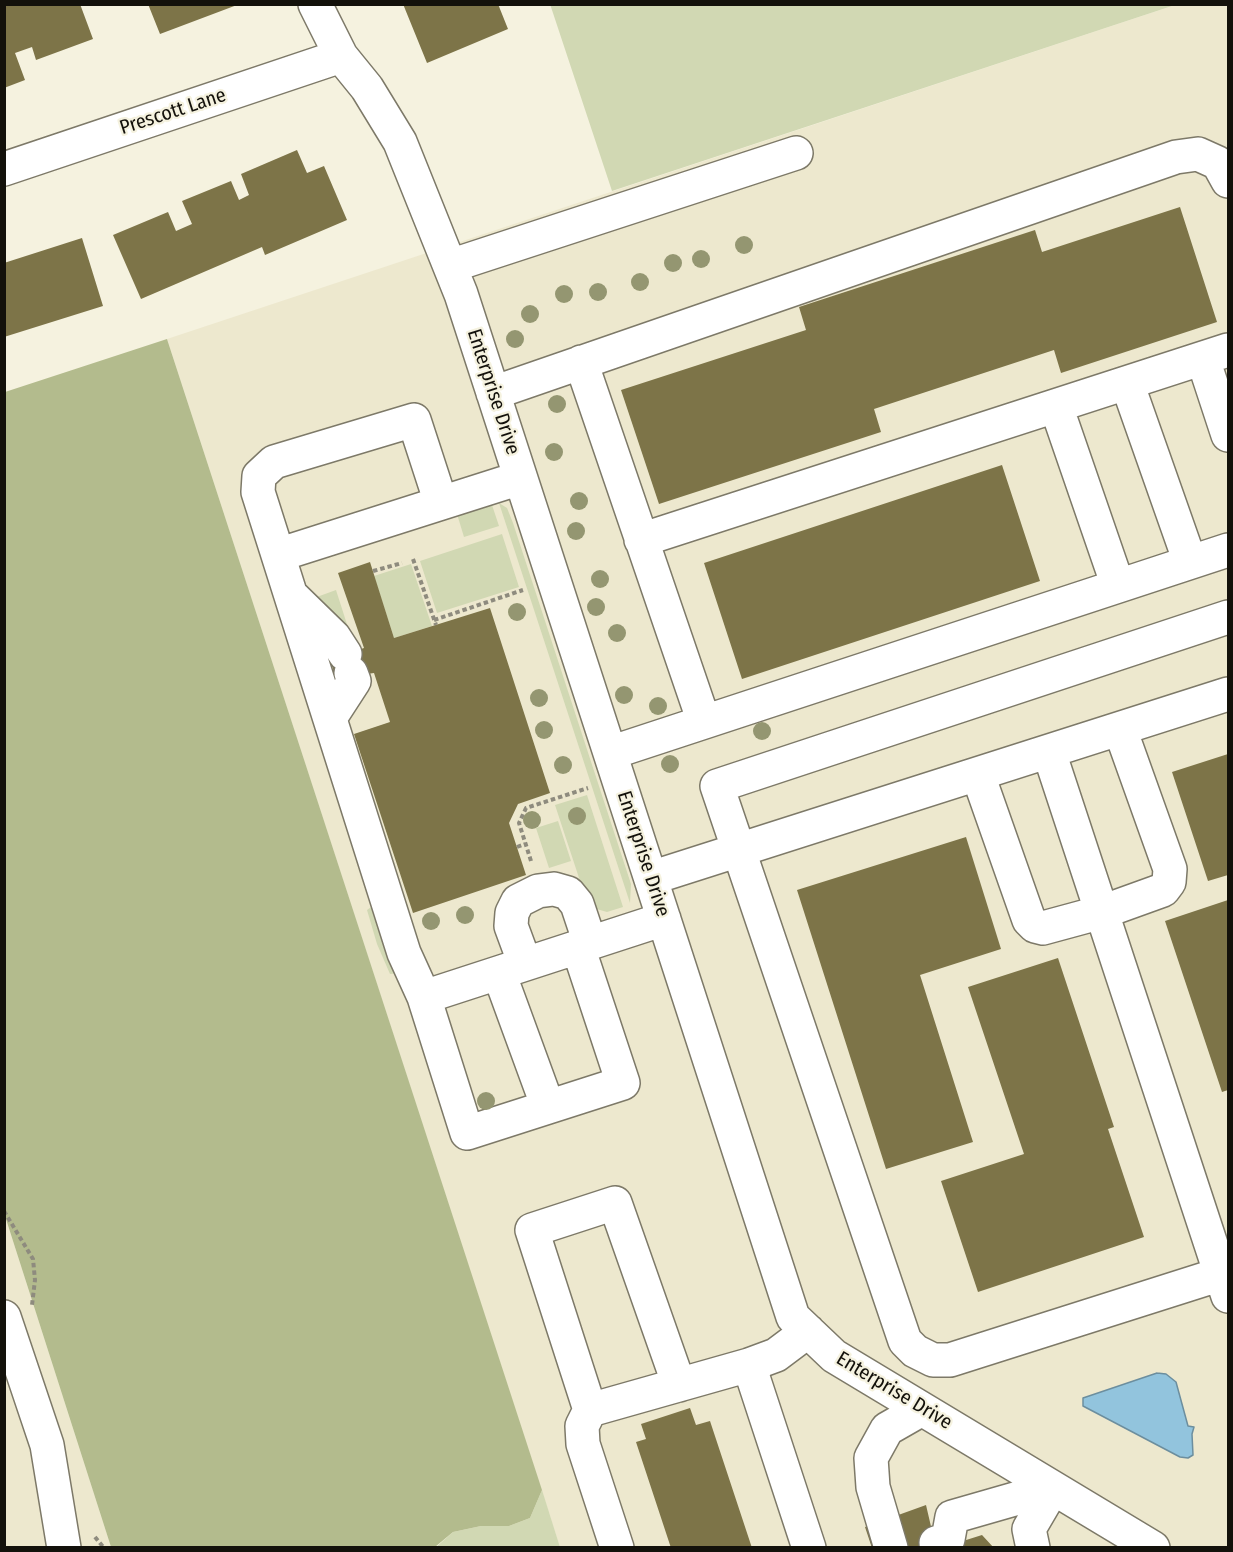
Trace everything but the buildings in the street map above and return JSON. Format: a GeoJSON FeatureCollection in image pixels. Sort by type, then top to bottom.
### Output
{"type":"FeatureCollection","features":[{"type":"Feature","properties":{"kind":"street","name":"Enterprise Drive"},"geometry":{"type":"LineString","coordinates":[[315,4],[341,56],[368,88],[400,142],[450,266],[793,1317],[834,1356],[1153,1548]]}},
{"type":"Feature","properties":{"kind":"street","name":"Prescott Lane"},"geometry":{"type":"LineString","coordinates":[[4,169],[341,56]]}},
{"type":"Feature","properties":{"kind":"street"},"geometry":{"type":"LineString","coordinates":[[450,266],[796,153]]}},
{"type":"Feature","properties":{"kind":"street"},"geometry":{"type":"LineString","coordinates":[[493,393],[1176,157],[1198,154],[1218,163],[1228,181]]}},
{"type":"Feature","properties":{"kind":"street"},"geometry":{"type":"LineString","coordinates":[[641,540],[1216,355],[1228,435]]}},
{"type":"Feature","properties":{"kind":"street"},"geometry":{"type":"LineString","coordinates":[[581,362],[704,722]]}},
{"type":"Feature","properties":{"kind":"street"},"geometry":{"type":"LineString","coordinates":[[1127,383],[1190,562]]}},
{"type":"Feature","properties":{"kind":"street"},"geometry":{"type":"LineString","coordinates":[[1056,406],[1118,586]]}},
{"type":"Feature","properties":{"kind":"street"},"geometry":{"type":"LineString","coordinates":[[441,503],[414,420],[273,462],[259,476],[258,492],[404,953],[424,997],[467,1133],[624,1083],[584,945],[577,904],[568,893],[554,889],[538,891],[518,901],[512,913],[512,968],[548,1107]]}},
{"type":"Feature","properties":{"kind":"street"},"geometry":{"type":"LineString","coordinates":[[278,555],[520,478]]}},
{"type":"Feature","properties":{"kind":"street"},"geometry":{"type":"LineString","coordinates":[[610,753],[1228,550]]}},
{"type":"Feature","properties":{"kind":"street"},"geometry":{"type":"LineString","coordinates":[[291,596],[334,638],[354,681],[330,718]]}},
{"type":"Feature","properties":{"kind":"street"},"geometry":{"type":"LineString","coordinates":[[1049,752],[1225,1285],[950,1360],[933,1360],[915,1351],[905,1341],[898,1328],[717,786],[1228,617]]}},
{"type":"Feature","properties":{"kind":"street"},"geometry":{"type":"LineString","coordinates":[[651,878],[739,852],[1228,694]]}},
{"type":"Feature","properties":{"kind":"street"},"geometry":{"type":"LineString","coordinates":[[978,775],[1029,920],[1035,926],[1043,928],[1102,912],[1163,890],[1169,882],[1170,869],[1120,729]]}},
{"type":"Feature","properties":{"kind":"street"},"geometry":{"type":"LineString","coordinates":[[424,997],[664,919]]}},
{"type":"Feature","properties":{"kind":"street"},"geometry":{"type":"LineString","coordinates":[[616,1548],[583,1444],[582,1426],[590,1410],[532,1230],[615,1203],[679,1385]]}},
{"type":"Feature","properties":{"kind":"street"},"geometry":{"type":"LineString","coordinates":[[4,1317],[47,1446],[64,1548]]}},
{"type":"Feature","properties":{"kind":"street"},"geometry":{"type":"LineString","coordinates":[[590,1410],[749,1365],[776,1355],[808,1331]]}},
{"type":"Feature","properties":{"kind":"street"},"geometry":{"type":"LineString","coordinates":[[749,1365],[809,1548]]}},
{"type":"Feature","properties":{"kind":"street"},"geometry":{"type":"LineString","coordinates":[[891,1548],[873,1487],[871,1458],[887,1429],[922,1409]]}},
{"type":"Feature","properties":{"kind":"street"},"geometry":{"type":"LineString","coordinates":[[936,1544],[948,1539],[952,1517],[1053,1488]]}},
{"type":"Feature","properties":{"kind":"street"},"geometry":{"type":"LineString","coordinates":[[1033,1548],[1029,1529],[1053,1488]]}},
{"type":"Feature","properties":{"kind":"path"},"geometry":{"type":"LineString","coordinates":[[413,559],[436,625]]}},
{"type":"Feature","properties":{"kind":"path"},"geometry":{"type":"LineString","coordinates":[[373,572],[402,563]]}},
{"type":"Feature","properties":{"kind":"path"},"geometry":{"type":"LineString","coordinates":[[434,620],[523,590]]}},
{"type":"Feature","properties":{"kind":"path"},"geometry":{"type":"LineString","coordinates":[[532,864],[519,823],[526,808],[588,788]]}},
{"type":"Feature","properties":{"kind":"path"},"geometry":{"type":"LineString","coordinates":[[517,847],[525,844]]}},
{"type":"Feature","properties":{"kind":"shaded area"},"geometry":{"type":"Polygon","coordinates":[[[1175,5],[1228,5],[1228,1547],[560,1547],[167,339],[1175,5]]]}},
{"type":"Feature","properties":{"kind":"shaded area"},"geometry":{"type":"Polygon","coordinates":[[[5,1216],[111,1547],[5,1547],[5,1216]]]}},
{"type":"Feature","properties":{"kind":"green space"},"geometry":{"type":"Polygon","coordinates":[[[550,4],[1175,4],[1175,5],[612,191],[550,4]]]}},
{"type":"Feature","properties":{"kind":"green space"},"geometry":{"type":"Polygon","coordinates":[[[167,339],[542,1490],[530,1518],[509,1526],[481,1526],[453,1532],[435,1547],[111,1547],[5,1216],[5,392],[167,339]]]}},
{"type":"Feature","properties":{"kind":"green space"},"geometry":{"type":"Polygon","coordinates":[[[491,502],[499,526],[464,537],[457,514],[491,502]]]}},
{"type":"Feature","properties":{"kind":"green space"},"geometry":{"type":"Polygon","coordinates":[[[499,503],[507,508],[513,523],[631,884],[630,903],[499,503]]]}},
{"type":"Feature","properties":{"kind":"green space"},"geometry":{"type":"Polygon","coordinates":[[[502,534],[519,587],[437,613],[420,561],[502,534]]]}},
{"type":"Feature","properties":{"kind":"green space"},"geometry":{"type":"Polygon","coordinates":[[[411,564],[432,626],[394,638],[374,576],[411,564]]]}},
{"type":"Feature","properties":{"kind":"green space"},"geometry":{"type":"Polygon","coordinates":[[[336,590],[352,640],[314,598],[336,590]]]}},
{"type":"Feature","properties":{"kind":"green space"},"geometry":{"type":"Polygon","coordinates":[[[587,795],[623,907],[607,912],[593,908],[582,887],[555,805],[587,795]]]}},
{"type":"Feature","properties":{"kind":"green space"},"geometry":{"type":"Polygon","coordinates":[[[558,821],[571,861],[549,868],[536,828],[558,821]]]}},
{"type":"Feature","properties":{"kind":"green space"},"geometry":{"type":"Polygon","coordinates":[[[374,905],[399,973],[390,974],[377,944],[367,910],[374,905]]]}},
{"type":"Feature","properties":{"kind":"green space"},"geometry":{"type":"Polygon","coordinates":[[[542,1490],[560,1547],[435,1548],[453,1532],[481,1526],[509,1526],[530,1518],[542,1490]]]}},
{"type":"Feature","properties":{"kind":"water"},"geometry":{"type":"Polygon","coordinates":[[[1157,1373],[1166,1374],[1176,1382],[1188,1426],[1194,1427],[1193,1455],[1188,1458],[1180,1457],[1083,1406],[1083,1398],[1157,1373]]]}}]}
